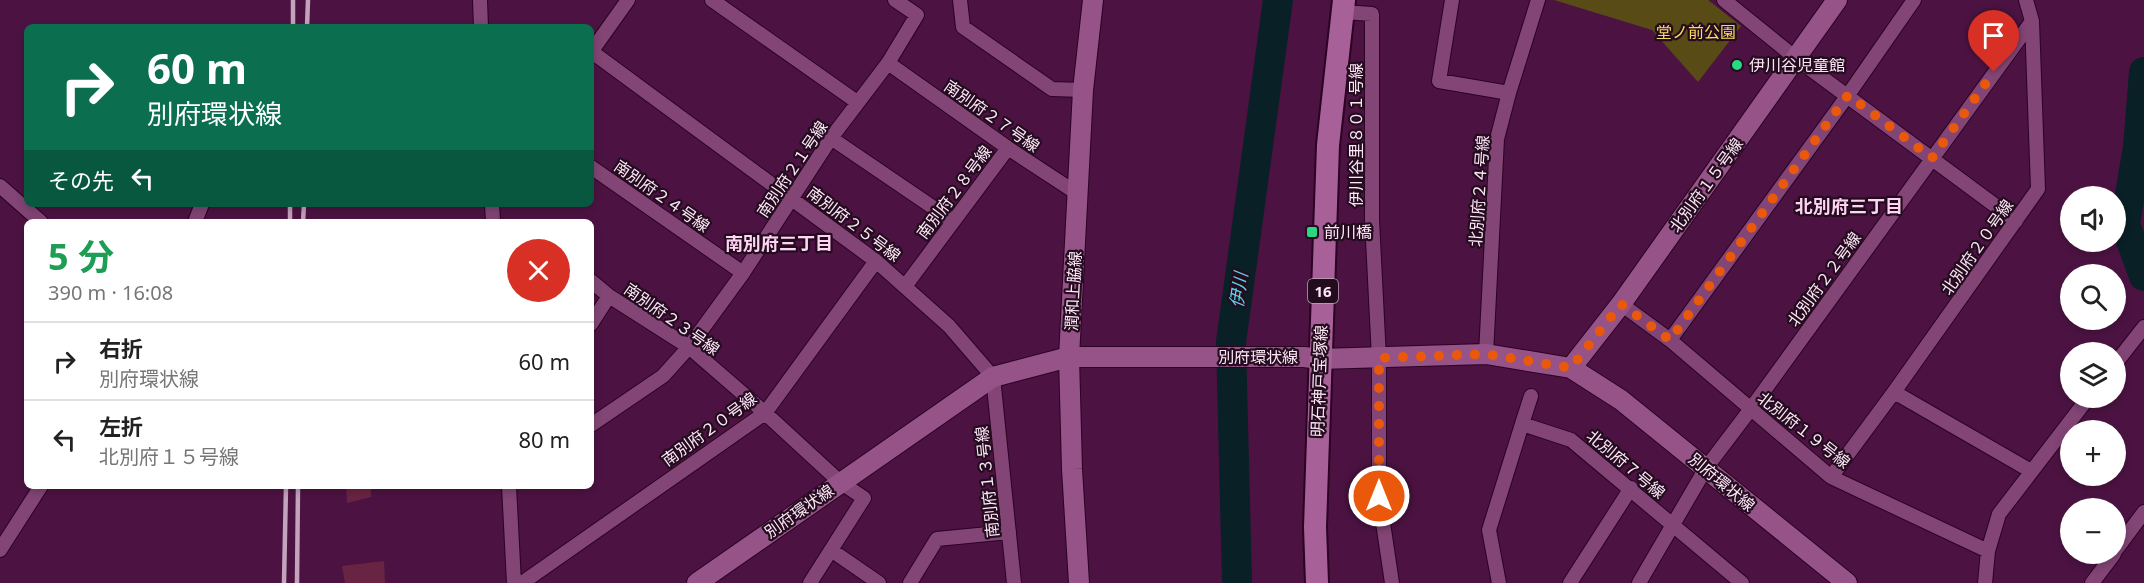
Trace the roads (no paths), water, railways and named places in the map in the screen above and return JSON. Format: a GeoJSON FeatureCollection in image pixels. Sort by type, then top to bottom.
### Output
{"type":"FeatureCollection","features":[{"type":"Feature","properties":{"kind":"main road","name":"明石神戸宝塚線"},"geometry":{"type":"LineString","coordinates":[[1317,583],[1312,358],[1328,145],[1344,6]]}},
{"type":"Feature","properties":{"kind":"street"},"geometry":{"type":"LineString","coordinates":[[480,0],[481,24]]}},
{"type":"Feature","properties":{"kind":"street"},"geometry":{"type":"LineString","coordinates":[[594,48],[628,0]]}},
{"type":"Feature","properties":{"kind":"street"},"geometry":{"type":"LineString","coordinates":[[712,0],[857,102]]}},
{"type":"Feature","properties":{"kind":"street","name":"南別府２１号線"},"geometry":{"type":"LineString","coordinates":[[594,423],[663,376],[689,347],[743,273],[831,138],[888,63],[917,15],[895,0]]}},
{"type":"Feature","properties":{"kind":"street"},"geometry":{"type":"LineString","coordinates":[[960,0],[963,27],[1052,89],[1083,90]]}},
{"type":"Feature","properties":{"kind":"street","name":"潤和上脇線"},"geometry":{"type":"LineString","coordinates":[[1079,583],[1072,469],[1069,357],[1083,90],[1093,0]]}},
{"type":"Feature","properties":{"kind":"street"},"geometry":{"type":"LineString","coordinates":[[1452,0],[1439,81],[1509,93]]}},
{"type":"Feature","properties":{"kind":"street","name":"北別府２４号線"},"geometry":{"type":"LineString","coordinates":[[1486,354],[1497,139],[1538,0]]}},
{"type":"Feature","properties":{"kind":"street"},"geometry":{"type":"LineString","coordinates":[[1724,0],[1797,58],[2016,221]]}},
{"type":"Feature","properties":{"kind":"street","name":"北別府１５号線"},"geometry":{"type":"LineString","coordinates":[[1571,368],[1621,304],[1837,0]]}},
{"type":"Feature","properties":{"kind":"street"},"geometry":{"type":"LineString","coordinates":[[1670,340],[1914,0]]}},
{"type":"Feature","properties":{"kind":"street","name":"北別府２０号線"},"geometry":{"type":"LineString","coordinates":[[1831,477],[2038,189],[2032,21],[2026,0]]}},
{"type":"Feature","properties":{"kind":"street","name":"伊川谷里８０１号線"},"geometry":{"type":"LineString","coordinates":[[1344,6],[1372,14],[1372,220],[1379,358]]}},
{"type":"Feature","properties":{"kind":"street","name":"北別府２２号線"},"geometry":{"type":"LineString","coordinates":[[1639,583],[1706,468],[2032,21]]}},
{"type":"Feature","properties":{"kind":"street","name":"南別府２５号線"},"geometry":{"type":"LineString","coordinates":[[594,54],[792,198],[906,285],[948,326],[993,377]]}},
{"type":"Feature","properties":{"kind":"street","name":"南別府２７号線"},"geometry":{"type":"LineString","coordinates":[[888,63],[1008,148],[1078,194]]}},
{"type":"Feature","properties":{"kind":"street"},"geometry":{"type":"LineString","coordinates":[[831,138],[953,221]]}},
{"type":"Feature","properties":{"kind":"street","name":"南別府２８号線"},"geometry":{"type":"LineString","coordinates":[[906,285],[1008,148]]}},
{"type":"Feature","properties":{"kind":"street","name":"南別府２４号線"},"geometry":{"type":"LineString","coordinates":[[594,169],[743,273]]}},
{"type":"Feature","properties":{"kind":"street"},"geometry":{"type":"LineString","coordinates":[[0,186],[38,219]]}},
{"type":"Feature","properties":{"kind":"street","name":"南別府２０号線"},"geometry":{"type":"LineString","coordinates":[[522,583],[765,413],[876,261]]}},
{"type":"Feature","properties":{"kind":"street","name":"南別府２３号線"},"geometry":{"type":"LineString","coordinates":[[594,284],[609,296],[689,347],[840,482],[864,498],[831,550]]}},
{"type":"Feature","properties":{"kind":"street"},"geometry":{"type":"LineString","coordinates":[[594,319],[609,296]]}},
{"type":"Feature","properties":{"kind":"street","name":"北別府１９号線"},"geometry":{"type":"LineString","coordinates":[[1621,304],[1670,340],[1831,477],[1988,551]]}},
{"type":"Feature","properties":{"kind":"street"},"geometry":{"type":"LineString","coordinates":[[2126,350],[2144,327]]}},
{"type":"Feature","properties":{"kind":"street","name":"別府環状線"},"geometry":{"type":"LineString","coordinates":[[697,583],[993,377],[1069,357],[1379,358],[1486,354],[1571,368],[1621,400],[1847,583]]}},
{"type":"Feature","properties":{"kind":"street"},"geometry":{"type":"LineString","coordinates":[[1379,358],[1379,496],[1392,583]]}},
{"type":"Feature","properties":{"kind":"street","name":"南別府１３号線"},"geometry":{"type":"LineString","coordinates":[[993,377],[1014,583]]}},
{"type":"Feature","properties":{"kind":"street"},"geometry":{"type":"LineString","coordinates":[[1894,392],[2031,471]]}},
{"type":"Feature","properties":{"kind":"street"},"geometry":{"type":"LineString","coordinates":[[1499,583],[1489,530],[1531,396]]}},
{"type":"Feature","properties":{"kind":"street"},"geometry":{"type":"LineString","coordinates":[[1985,583],[1988,551],[1999,514],[2080,408]]}},
{"type":"Feature","properties":{"kind":"street","name":"北別府７号線"},"geometry":{"type":"LineString","coordinates":[[1522,424],[1571,440],[1742,583]]}},
{"type":"Feature","properties":{"kind":"street"},"geometry":{"type":"LineString","coordinates":[[1570,583],[1631,488]]}},
{"type":"Feature","properties":{"kind":"street"},"geometry":{"type":"LineString","coordinates":[[0,550],[39,489]]}},
{"type":"Feature","properties":{"kind":"street"},"geometry":{"type":"LineString","coordinates":[[508,489],[514,583]]}},
{"type":"Feature","properties":{"kind":"street"},"geometry":{"type":"LineString","coordinates":[[2126,537],[2144,512]]}},
{"type":"Feature","properties":{"kind":"street"},"geometry":{"type":"LineString","coordinates":[[910,583],[937,539],[1009,532]]}},
{"type":"Feature","properties":{"kind":"street"},"geometry":{"type":"LineString","coordinates":[[810,583],[831,550],[879,583]]}},
{"type":"Feature","properties":{"kind":"street"},"geometry":{"type":"LineString","coordinates":[[2092,583],[2106,564]]}},
{"type":"Feature","properties":{"kind":"waterway","name":"伊川"},"geometry":{"type":"LineString","coordinates":[[1237,583],[1231,342],[1278,0]]}},
{"type":"Feature","properties":{"kind":"waterway"},"geometry":{"type":"LineString","coordinates":[[2144,72],[2138,147],[2125,224],[2144,276]]}},
{"type":"Feature","properties":{"kind":"railway"},"geometry":{"type":"LineString","coordinates":[[293,0],[293,24]]}},
{"type":"Feature","properties":{"kind":"railway"},"geometry":{"type":"LineString","coordinates":[[307,24],[308,0]]}},
{"type":"Feature","properties":{"kind":"railway"},"geometry":{"type":"LineString","coordinates":[[290,207],[290,219]]}},
{"type":"Feature","properties":{"kind":"railway"},"geometry":{"type":"LineString","coordinates":[[303,219],[304,207]]}},
{"type":"Feature","properties":{"kind":"railway"},"geometry":{"type":"LineString","coordinates":[[284,583],[286,489]]}},
{"type":"Feature","properties":{"kind":"railway"},"geometry":{"type":"LineString","coordinates":[[297,583],[298,489]]}},
{"type":"Feature","properties":{"kind":"place","name":"伊川谷児童館"},"geometry":{"type":"Point","coordinates":[1737,65]}},
{"type":"Feature","properties":{"kind":"place","name":"前川橋"},"geometry":{"type":"Point","coordinates":[1312,232]}},
{"type":"Feature","properties":{"kind":"district","name":"北別府三丁目"},"geometry":{"type":"Point","coordinates":[1849,206]}},
{"type":"Feature","properties":{"kind":"district","name":"南別府三丁目"},"geometry":{"type":"Point","coordinates":[779,243]}},
{"type":"Feature","properties":{"kind":"park label","name":"堂ノ前公園"},"geometry":{"type":"Point","coordinates":[1696,32]}}]}
